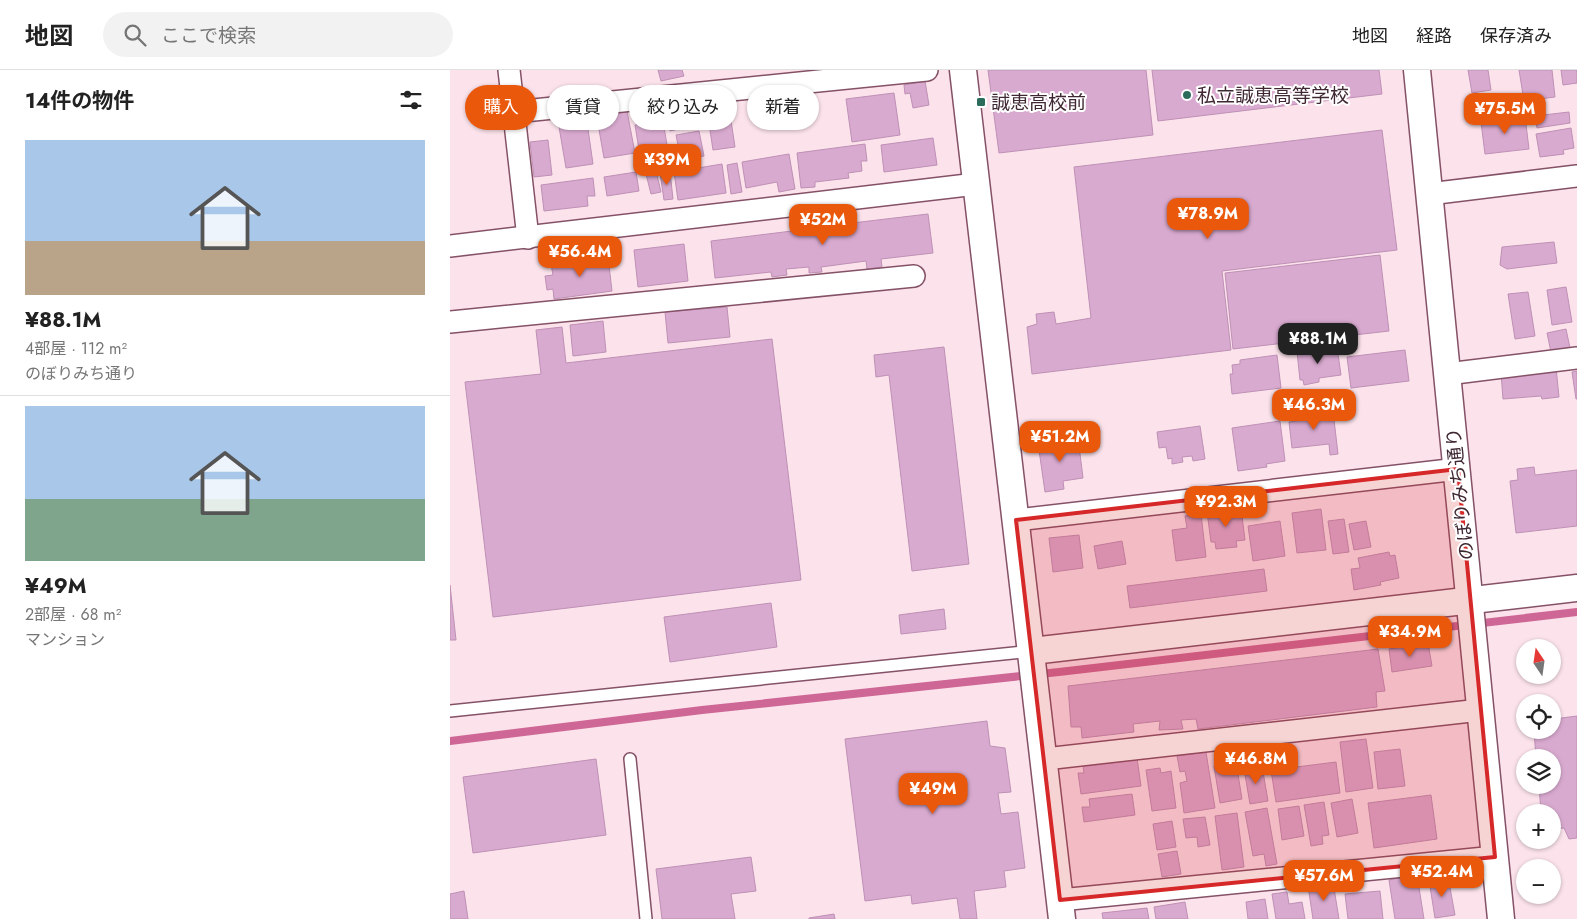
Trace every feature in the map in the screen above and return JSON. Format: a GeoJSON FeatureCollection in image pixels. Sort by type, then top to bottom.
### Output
{"type":"FeatureCollection","features":[{"type":"Feature","properties":{"kind":"street"},"geometry":{"type":"LineString","coordinates":[[509,70],[511,85]]}},
{"type":"Feature","properties":{"kind":"street"},"geometry":{"type":"LineString","coordinates":[[537,110],[927,70]]}},
{"type":"Feature","properties":{"kind":"street"},"geometry":{"type":"LineString","coordinates":[[963,70],[1045,759],[1061,909],[1495,857]]}},
{"type":"Feature","properties":{"kind":"street","name":"のぼりみち通り"},"geometry":{"type":"LineString","coordinates":[[1417,70],[1458,469],[1501,919]]}},
{"type":"Feature","properties":{"kind":"street"},"geometry":{"type":"LineString","coordinates":[[516,130],[528,238]]}},
{"type":"Feature","properties":{"kind":"street"},"geometry":{"type":"LineString","coordinates":[[1429,194],[1577,176]]}},
{"type":"Feature","properties":{"kind":"street"},"geometry":{"type":"LineString","coordinates":[[450,246],[976,184]]}},
{"type":"Feature","properties":{"kind":"street"},"geometry":{"type":"LineString","coordinates":[[450,322],[914,276]]}},
{"type":"Feature","properties":{"kind":"street"},"geometry":{"type":"LineString","coordinates":[[1447,374],[1577,358]]}},
{"type":"Feature","properties":{"kind":"street"},"geometry":{"type":"LineString","coordinates":[[1016,520],[1458,469]]}},
{"type":"Feature","properties":{"kind":"street"},"geometry":{"type":"LineString","coordinates":[[1032,651],[1471,618],[1577,588]]}},
{"type":"Feature","properties":{"kind":"street"},"geometry":{"type":"LineString","coordinates":[[1045,759],[1480,710]]}},
{"type":"Feature","properties":{"kind":"lane"},"geometry":{"type":"LineString","coordinates":[[450,712],[1032,651]]}},
{"type":"Feature","properties":{"kind":"lane"},"geometry":{"type":"LineString","coordinates":[[630,760],[646,919]]}},
{"type":"Feature","properties":{"kind":"highlighted area"},"geometry":{"type":"Polygon","coordinates":[[[1458,469],[1495,857],[1060,900],[1016,520],[1458,469]]]}},
{"type":"Feature","properties":{"kind":"building"},"geometry":{"type":"Polygon","coordinates":[[[658,70],[682,70],[684,76],[661,81],[658,70]]]}},
{"type":"Feature","properties":{"kind":"building"},"geometry":{"type":"Polygon","coordinates":[[[988,70],[1146,70],[1153,135],[999,153],[988,70]]]}},
{"type":"Feature","properties":{"kind":"building"},"geometry":{"type":"Polygon","coordinates":[[[1152,70],[1379,70],[1382,94],[1158,121],[1152,70]]]}},
{"type":"Feature","properties":{"kind":"building"},"geometry":{"type":"Polygon","coordinates":[[[1468,70],[1488,70],[1491,90],[1472,93],[1468,70]]]}},
{"type":"Feature","properties":{"kind":"building"},"geometry":{"type":"Polygon","coordinates":[[[1519,70],[1552,70],[1555,97],[1524,101],[1519,70]]]}},
{"type":"Feature","properties":{"kind":"building"},"geometry":{"type":"Polygon","coordinates":[[[1561,70],[1577,70],[1577,83],[1563,85],[1561,70]]]}},
{"type":"Feature","properties":{"kind":"building"},"geometry":{"type":"Polygon","coordinates":[[[925,81],[929,105],[913,108],[910,93],[905,94],[904,85],[925,81]]]}},
{"type":"Feature","properties":{"kind":"building"},"geometry":{"type":"Polygon","coordinates":[[[894,93],[900,135],[852,142],[846,99],[894,93]]]}},
{"type":"Feature","properties":{"kind":"building"},"geometry":{"type":"Polygon","coordinates":[[[627,111],[629,130],[631,130],[635,153],[604,158],[599,130],[619,130],[619,113],[627,111]]]}},
{"type":"Feature","properties":{"kind":"building"},"geometry":{"type":"Polygon","coordinates":[[[1569,112],[1570,123],[1537,128],[1535,116],[1569,112]]]}},
{"type":"Feature","properties":{"kind":"building"},"geometry":{"type":"Polygon","coordinates":[[[1525,116],[1529,149],[1485,154],[1481,122],[1525,116]]]}},
{"type":"Feature","properties":{"kind":"building"},"geometry":{"type":"Polygon","coordinates":[[[1571,128],[1574,148],[1563,150],[1564,154],[1540,157],[1536,134],[1571,128]]]}},
{"type":"Feature","properties":{"kind":"building"},"geometry":{"type":"Polygon","coordinates":[[[560,130],[588,130],[593,164],[566,168],[560,130]]]}},
{"type":"Feature","properties":{"kind":"building"},"geometry":{"type":"Polygon","coordinates":[[[636,130],[664,130],[670,163],[642,168],[636,130]]]}},
{"type":"Feature","properties":{"kind":"building"},"geometry":{"type":"Polygon","coordinates":[[[710,130],[732,130],[735,147],[713,150],[710,130]]]}},
{"type":"Feature","properties":{"kind":"building"},"geometry":{"type":"Polygon","coordinates":[[[1382,130],[1397,250],[1222,271],[1231,350],[1032,374],[1027,327],[1037,324],[1036,314],[1054,312],[1056,324],[1091,318],[1074,167],[1382,130]]]}},
{"type":"Feature","properties":{"kind":"building"},"geometry":{"type":"Polygon","coordinates":[[[699,131],[704,156],[681,160],[676,135],[699,131]]]}},
{"type":"Feature","properties":{"kind":"building"},"geometry":{"type":"Polygon","coordinates":[[[933,138],[937,165],[884,172],[881,145],[933,138]]]}},
{"type":"Feature","properties":{"kind":"building"},"geometry":{"type":"Polygon","coordinates":[[[548,140],[552,175],[534,177],[530,142],[548,140]]]}},
{"type":"Feature","properties":{"kind":"building"},"geometry":{"type":"Polygon","coordinates":[[[865,144],[867,161],[861,161],[862,171],[848,173],[849,178],[815,182],[815,187],[801,188],[797,153],[865,144]]]}},
{"type":"Feature","properties":{"kind":"building"},"geometry":{"type":"Polygon","coordinates":[[[789,154],[795,189],[779,192],[777,182],[746,188],[742,162],[789,154]]]}},
{"type":"Feature","properties":{"kind":"building"},"geometry":{"type":"Polygon","coordinates":[[[737,163],[742,192],[731,194],[727,165],[737,163]]]}},
{"type":"Feature","properties":{"kind":"building"},"geometry":{"type":"Polygon","coordinates":[[[722,164],[726,193],[678,200],[674,172],[722,164]]]}},
{"type":"Feature","properties":{"kind":"building"},"geometry":{"type":"Polygon","coordinates":[[[656,171],[661,192],[651,194],[646,174],[656,171]]]}},
{"type":"Feature","properties":{"kind":"building"},"geometry":{"type":"Polygon","coordinates":[[[636,172],[639,191],[607,196],[604,177],[636,172]]]}},
{"type":"Feature","properties":{"kind":"building"},"geometry":{"type":"Polygon","coordinates":[[[670,172],[673,199],[664,200],[660,173],[670,172]]]}},
{"type":"Feature","properties":{"kind":"building"},"geometry":{"type":"Polygon","coordinates":[[[593,178],[595,196],[587,196],[588,206],[544,211],[541,185],[593,178]]]}},
{"type":"Feature","properties":{"kind":"building"},"geometry":{"type":"Polygon","coordinates":[[[928,214],[933,253],[881,259],[882,267],[867,269],[866,261],[821,267],[822,272],[809,273],[809,267],[786,269],[787,275],[772,277],[771,272],[715,278],[711,241],[800,230],[800,223],[843,219],[844,224],[928,214]]]}},
{"type":"Feature","properties":{"kind":"building"},"geometry":{"type":"Polygon","coordinates":[[[1554,242],[1557,263],[1507,269],[1500,265],[1502,247],[1554,242]]]}},
{"type":"Feature","properties":{"kind":"building"},"geometry":{"type":"Polygon","coordinates":[[[684,244],[688,281],[638,287],[634,250],[684,244]]]}},
{"type":"Feature","properties":{"kind":"building"},"geometry":{"type":"Polygon","coordinates":[[[1380,255],[1389,331],[1233,349],[1225,273],[1380,255]]]}},
{"type":"Feature","properties":{"kind":"building"},"geometry":{"type":"Polygon","coordinates":[[[608,257],[612,291],[554,299],[553,289],[547,290],[545,276],[553,275],[551,264],[608,257]]]}},
{"type":"Feature","properties":{"kind":"building"},"geometry":{"type":"Polygon","coordinates":[[[1566,287],[1572,322],[1552,325],[1547,290],[1566,287]]]}},
{"type":"Feature","properties":{"kind":"building"},"geometry":{"type":"Polygon","coordinates":[[[1528,292],[1535,336],[1515,339],[1508,294],[1528,292]]]}},
{"type":"Feature","properties":{"kind":"building"},"geometry":{"type":"Polygon","coordinates":[[[727,307],[730,337],[668,343],[665,312],[727,307]]]}},
{"type":"Feature","properties":{"kind":"building"},"geometry":{"type":"Polygon","coordinates":[[[603,321],[606,352],[573,356],[570,325],[603,321]]]}},
{"type":"Feature","properties":{"kind":"building"},"geometry":{"type":"Polygon","coordinates":[[[562,327],[566,363],[772,339],[801,580],[493,617],[465,382],[541,374],[536,330],[562,327]]]}},
{"type":"Feature","properties":{"kind":"building"},"geometry":{"type":"Polygon","coordinates":[[[1566,329],[1570,348],[1551,352],[1547,333],[1566,329]]]}},
{"type":"Feature","properties":{"kind":"building"},"geometry":{"type":"Polygon","coordinates":[[[944,347],[969,564],[912,571],[889,375],[876,377],[874,355],[944,347]]]}},
{"type":"Feature","properties":{"kind":"building"},"geometry":{"type":"Polygon","coordinates":[[[1337,347],[1341,375],[1319,378],[1319,382],[1304,385],[1303,380],[1300,380],[1297,352],[1337,347]]]}},
{"type":"Feature","properties":{"kind":"building"},"geometry":{"type":"Polygon","coordinates":[[[1405,350],[1409,381],[1351,388],[1347,357],[1405,350]]]}},
{"type":"Feature","properties":{"kind":"building"},"geometry":{"type":"Polygon","coordinates":[[[1277,355],[1281,388],[1232,394],[1230,374],[1233,374],[1232,365],[1240,364],[1240,360],[1277,355]]]}},
{"type":"Feature","properties":{"kind":"building"},"geometry":{"type":"Polygon","coordinates":[[[1556,367],[1559,397],[1542,399],[1541,396],[1503,399],[1501,373],[1556,367]]]}},
{"type":"Feature","properties":{"kind":"building"},"geometry":{"type":"Polygon","coordinates":[[[1577,371],[1577,399],[1576,399],[1572,372],[1577,371]]]}},
{"type":"Feature","properties":{"kind":"building"},"geometry":{"type":"Polygon","coordinates":[[[1333,411],[1338,454],[1330,455],[1329,444],[1292,448],[1289,422],[1297,421],[1296,415],[1333,411]]]}},
{"type":"Feature","properties":{"kind":"building"},"geometry":{"type":"Polygon","coordinates":[[[1280,421],[1285,461],[1266,464],[1267,467],[1238,471],[1232,428],[1280,421]]]}},
{"type":"Feature","properties":{"kind":"building"},"geometry":{"type":"Polygon","coordinates":[[[1200,426],[1205,459],[1193,461],[1192,456],[1182,457],[1183,462],[1172,464],[1172,458],[1168,459],[1166,447],[1159,448],[1157,432],[1200,426]]]}},
{"type":"Feature","properties":{"kind":"building"},"geometry":{"type":"Polygon","coordinates":[[[1078,438],[1083,478],[1063,481],[1064,489],[1045,492],[1038,443],[1078,438]]]}},
{"type":"Feature","properties":{"kind":"building"},"geometry":{"type":"Polygon","coordinates":[[[1534,467],[1535,475],[1577,470],[1577,526],[1516,533],[1510,481],[1518,480],[1517,469],[1534,467]]]}},
{"type":"Feature","properties":{"kind":"building"},"geometry":{"type":"Polygon","coordinates":[[[1241,508],[1245,540],[1236,541],[1237,547],[1216,549],[1215,542],[1211,542],[1207,512],[1241,508]]]}},
{"type":"Feature","properties":{"kind":"building"},"geometry":{"type":"Polygon","coordinates":[[[1321,509],[1326,550],[1297,553],[1292,513],[1321,509]]]}},
{"type":"Feature","properties":{"kind":"building"},"geometry":{"type":"Polygon","coordinates":[[[1201,514],[1206,557],[1176,561],[1172,530],[1187,528],[1185,516],[1201,514]]]}},
{"type":"Feature","properties":{"kind":"building"},"geometry":{"type":"Polygon","coordinates":[[[1344,519],[1349,552],[1333,554],[1328,521],[1344,519]]]}},
{"type":"Feature","properties":{"kind":"building"},"geometry":{"type":"Polygon","coordinates":[[[1280,521],[1285,556],[1253,561],[1248,526],[1280,521]]]}},
{"type":"Feature","properties":{"kind":"building"},"geometry":{"type":"Polygon","coordinates":[[[1366,521],[1371,547],[1354,550],[1349,524],[1366,521]]]}},
{"type":"Feature","properties":{"kind":"building"},"geometry":{"type":"Polygon","coordinates":[[[1079,535],[1083,568],[1053,572],[1049,538],[1079,535]]]}},
{"type":"Feature","properties":{"kind":"building"},"geometry":{"type":"Polygon","coordinates":[[[1122,541],[1126,564],[1098,569],[1094,546],[1122,541]]]}},
{"type":"Feature","properties":{"kind":"building"},"geometry":{"type":"Polygon","coordinates":[[[1389,552],[1390,556],[1395,555],[1399,578],[1380,582],[1381,585],[1354,590],[1351,569],[1360,568],[1358,558],[1389,552]]]}},
{"type":"Feature","properties":{"kind":"building"},"geometry":{"type":"Polygon","coordinates":[[[1264,569],[1267,591],[1130,608],[1127,586],[1264,569]]]}},
{"type":"Feature","properties":{"kind":"building"},"geometry":{"type":"Polygon","coordinates":[[[450,585],[456,640],[450,640],[450,585]]]}},
{"type":"Feature","properties":{"kind":"building"},"geometry":{"type":"Polygon","coordinates":[[[771,603],[777,647],[670,662],[664,617],[771,603]]]}},
{"type":"Feature","properties":{"kind":"building"},"geometry":{"type":"Polygon","coordinates":[[[944,609],[946,629],[901,634],[899,615],[944,609]]]}},
{"type":"Feature","properties":{"kind":"building"},"geometry":{"type":"Polygon","coordinates":[[[1428,643],[1432,666],[1392,672],[1389,649],[1428,643]]]}},
{"type":"Feature","properties":{"kind":"building"},"geometry":{"type":"Polygon","coordinates":[[[1378,649],[1385,691],[1376,692],[1377,707],[1198,729],[1196,719],[1181,720],[1183,729],[1159,730],[1160,721],[1133,724],[1134,732],[1082,738],[1081,727],[1071,727],[1068,686],[1378,649]]]}},
{"type":"Feature","properties":{"kind":"building"},"geometry":{"type":"Polygon","coordinates":[[[1577,716],[1577,838],[1569,839],[1564,828],[1561,828],[1561,804],[1540,804],[1540,794],[1561,794],[1561,749],[1535,749],[1535,739],[1561,739],[1561,718],[1577,716]]]}},
{"type":"Feature","properties":{"kind":"building"},"geometry":{"type":"Polygon","coordinates":[[[987,721],[990,746],[1005,748],[1011,792],[998,793],[1001,814],[1018,812],[1025,868],[1004,871],[1006,887],[974,891],[977,919],[960,919],[957,898],[912,904],[911,895],[865,901],[845,739],[987,721]]]}},
{"type":"Feature","properties":{"kind":"building"},"geometry":{"type":"Polygon","coordinates":[[[1366,739],[1373,788],[1346,792],[1340,742],[1366,739]]]}},
{"type":"Feature","properties":{"kind":"building"},"geometry":{"type":"Polygon","coordinates":[[[1400,749],[1405,786],[1378,789],[1374,752],[1400,749]]]}},
{"type":"Feature","properties":{"kind":"building"},"geometry":{"type":"Polygon","coordinates":[[[1206,752],[1215,808],[1184,813],[1180,783],[1187,781],[1185,771],[1180,772],[1177,756],[1206,752]]]}},
{"type":"Feature","properties":{"kind":"building"},"geometry":{"type":"Polygon","coordinates":[[[1137,758],[1141,786],[1081,794],[1078,773],[1084,773],[1083,766],[1137,758]]]}},
{"type":"Feature","properties":{"kind":"building"},"geometry":{"type":"Polygon","coordinates":[[[596,759],[606,835],[473,853],[463,777],[596,759]]]}},
{"type":"Feature","properties":{"kind":"building"},"geometry":{"type":"Polygon","coordinates":[[[1295,761],[1296,767],[1336,762],[1340,793],[1276,802],[1270,764],[1295,761]]]}},
{"type":"Feature","properties":{"kind":"building"},"geometry":{"type":"Polygon","coordinates":[[[1236,762],[1242,799],[1220,803],[1214,766],[1236,762]]]}},
{"type":"Feature","properties":{"kind":"building"},"geometry":{"type":"Polygon","coordinates":[[[1262,766],[1268,801],[1250,804],[1244,769],[1262,766]]]}},
{"type":"Feature","properties":{"kind":"building"},"geometry":{"type":"Polygon","coordinates":[[[1160,768],[1161,773],[1171,771],[1176,808],[1152,811],[1146,770],[1160,768]]]}},
{"type":"Feature","properties":{"kind":"building"},"geometry":{"type":"Polygon","coordinates":[[[1132,794],[1135,815],[1084,822],[1082,807],[1090,807],[1089,799],[1132,794]]]}},
{"type":"Feature","properties":{"kind":"building"},"geometry":{"type":"Polygon","coordinates":[[[1431,795],[1437,839],[1374,848],[1368,803],[1431,795]]]}},
{"type":"Feature","properties":{"kind":"building"},"geometry":{"type":"Polygon","coordinates":[[[1352,799],[1358,833],[1337,837],[1331,803],[1352,799]]]}},
{"type":"Feature","properties":{"kind":"building"},"geometry":{"type":"Polygon","coordinates":[[[1324,802],[1329,835],[1322,836],[1323,844],[1311,846],[1304,805],[1324,802]]]}},
{"type":"Feature","properties":{"kind":"building"},"geometry":{"type":"Polygon","coordinates":[[[1299,806],[1304,836],[1282,840],[1278,809],[1299,806]]]}},
{"type":"Feature","properties":{"kind":"building"},"geometry":{"type":"Polygon","coordinates":[[[1267,808],[1277,864],[1266,866],[1264,854],[1253,856],[1245,812],[1267,808]]]}},
{"type":"Feature","properties":{"kind":"building"},"geometry":{"type":"Polygon","coordinates":[[[1237,813],[1244,867],[1222,870],[1215,816],[1237,813]]]}},
{"type":"Feature","properties":{"kind":"building"},"geometry":{"type":"Polygon","coordinates":[[[1205,817],[1210,845],[1198,847],[1197,837],[1186,838],[1183,819],[1205,817]]]}},
{"type":"Feature","properties":{"kind":"building"},"geometry":{"type":"Polygon","coordinates":[[[1172,821],[1176,847],[1157,850],[1153,824],[1172,821]]]}},
{"type":"Feature","properties":{"kind":"building"},"geometry":{"type":"Polygon","coordinates":[[[1177,851],[1181,874],[1162,877],[1158,854],[1177,851]]]}},
{"type":"Feature","properties":{"kind":"building"},"geometry":{"type":"Polygon","coordinates":[[[751,857],[756,891],[731,894],[735,919],[662,919],[656,869],[751,857]]]}},
{"type":"Feature","properties":{"kind":"building"},"geometry":{"type":"Polygon","coordinates":[[[1417,875],[1424,919],[1395,919],[1389,880],[1417,875]]]}},
{"type":"Feature","properties":{"kind":"building"},"geometry":{"type":"Polygon","coordinates":[[[1448,877],[1455,915],[1435,918],[1429,880],[1448,877]]]}},
{"type":"Feature","properties":{"kind":"building"},"geometry":{"type":"Polygon","coordinates":[[[1333,882],[1339,919],[1313,919],[1308,886],[1333,882]]]}},
{"type":"Feature","properties":{"kind":"building"},"geometry":{"type":"Polygon","coordinates":[[[464,891],[468,919],[450,919],[450,894],[464,891]]]}},
{"type":"Feature","properties":{"kind":"building"},"geometry":{"type":"Polygon","coordinates":[[[1380,891],[1383,919],[1348,919],[1345,894],[1380,891]]]}},
{"type":"Feature","properties":{"kind":"building"},"geometry":{"type":"Polygon","coordinates":[[[1287,892],[1289,904],[1302,902],[1305,919],[1276,919],[1272,894],[1287,892]]]}},
{"type":"Feature","properties":{"kind":"building"},"geometry":{"type":"Polygon","coordinates":[[[1265,899],[1268,919],[1248,919],[1246,902],[1265,899]]]}},
{"type":"Feature","properties":{"kind":"building"},"geometry":{"type":"Polygon","coordinates":[[[1185,902],[1188,919],[1156,919],[1154,907],[1185,902]]]}},
{"type":"Feature","properties":{"kind":"building"},"geometry":{"type":"Polygon","coordinates":[[[1147,908],[1149,919],[1103,919],[1102,913],[1147,908]]]}},
{"type":"Feature","properties":{"kind":"building"},"geometry":{"type":"Polygon","coordinates":[[[834,914],[835,919],[809,919],[809,918],[834,914]]]}},
{"type":"Feature","properties":{"kind":"waterway"},"geometry":{"type":"LineString","coordinates":[[450,741],[702,710],[1059,672],[1577,612]]}},
{"type":"Feature","properties":{"kind":"place","name":"私立誠恵高等学校"},"geometry":{"type":"Point","coordinates":[1187,95]}},
{"type":"Feature","properties":{"kind":"place","name":"誠恵高校前"},"geometry":{"type":"Point","coordinates":[981,102]}}]}
